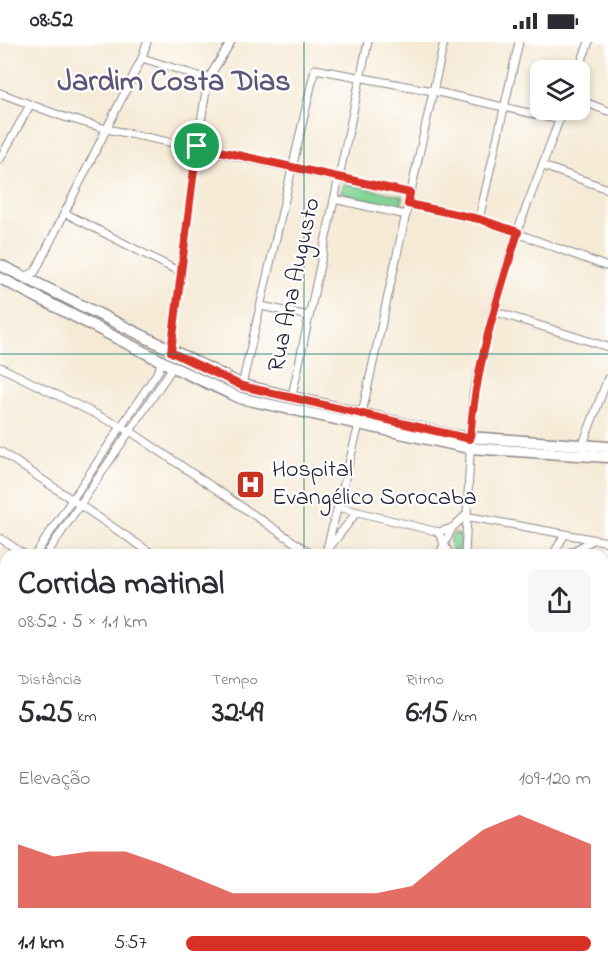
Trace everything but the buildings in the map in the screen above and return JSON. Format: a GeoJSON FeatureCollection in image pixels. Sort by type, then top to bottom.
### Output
{"type":"FeatureCollection","features":[{"type":"Feature","properties":{"kind":"main road"},"geometry":{"type":"LineString","coordinates":[[0,265],[242,386],[362,413],[469,443],[583,444],[608,447]]}},
{"type":"Feature","properties":{"kind":"main road"},"geometry":{"type":"LineString","coordinates":[[0,278],[160,361],[240,398],[359,426],[469,443],[608,457]]}},
{"type":"Feature","properties":{"kind":"street"},"geometry":{"type":"LineString","coordinates":[[25,277],[35,272],[107,129],[147,42]]}},
{"type":"Feature","properties":{"kind":"street"},"geometry":{"type":"LineString","coordinates":[[171,352],[197,146],[208,79],[231,42]]}},
{"type":"Feature","properties":{"kind":"street","name":"Rua Ana Augusto"},"geometry":{"type":"LineString","coordinates":[[292,396],[368,42]]}},
{"type":"Feature","properties":{"kind":"street"},"geometry":{"type":"LineString","coordinates":[[326,549],[359,426],[444,42]]}},
{"type":"Feature","properties":{"kind":"street"},"geometry":{"type":"LineString","coordinates":[[479,219],[519,42]]}},
{"type":"Feature","properties":{"kind":"street"},"geometry":{"type":"LineString","coordinates":[[582,60],[589,42]]}},
{"type":"Feature","properties":{"kind":"street"},"geometry":{"type":"LineString","coordinates":[[141,58],[208,79]]}},
{"type":"Feature","properties":{"kind":"street"},"geometry":{"type":"LineString","coordinates":[[242,386],[315,69],[433,91],[530,112]]}},
{"type":"Feature","properties":{"kind":"street"},"geometry":{"type":"LineString","coordinates":[[0,93],[30,105],[107,129],[197,146],[410,193]]}},
{"type":"Feature","properties":{"kind":"street"},"geometry":{"type":"LineString","coordinates":[[590,104],[608,111]]}},
{"type":"Feature","properties":{"kind":"street"},"geometry":{"type":"LineString","coordinates":[[0,159],[30,105]]}},
{"type":"Feature","properties":{"kind":"street"},"geometry":{"type":"LineString","coordinates":[[464,549],[473,394],[493,311],[518,232],[560,120]]}},
{"type":"Feature","properties":{"kind":"street"},"geometry":{"type":"LineString","coordinates":[[543,166],[608,189]]}},
{"type":"Feature","properties":{"kind":"street"},"geometry":{"type":"LineString","coordinates":[[334,199],[406,215]]}},
{"type":"Feature","properties":{"kind":"street"},"geometry":{"type":"LineString","coordinates":[[408,204],[479,219],[608,267]]}},
{"type":"Feature","properties":{"kind":"street"},"geometry":{"type":"LineString","coordinates":[[65,213],[180,272]]}},
{"type":"Feature","properties":{"kind":"street"},"geometry":{"type":"LineString","coordinates":[[261,306],[309,316]]}},
{"type":"Feature","properties":{"kind":"street"},"geometry":{"type":"LineString","coordinates":[[493,311],[608,347]]}},
{"type":"Feature","properties":{"kind":"street"},"geometry":{"type":"LineString","coordinates":[[39,549],[122,427],[159,369],[160,361]]}},
{"type":"Feature","properties":{"kind":"street"},"geometry":{"type":"LineString","coordinates":[[0,367],[130,431],[304,549]]}},
{"type":"Feature","properties":{"kind":"street"},"geometry":{"type":"LineString","coordinates":[[50,549],[173,367]]}},
{"type":"Feature","properties":{"kind":"street"},"geometry":{"type":"LineString","coordinates":[[592,456],[583,444],[608,378]]}},
{"type":"Feature","properties":{"kind":"street"},"geometry":{"type":"LineString","coordinates":[[0,451],[145,549]]}},
{"type":"Feature","properties":{"kind":"street"},"geometry":{"type":"LineString","coordinates":[[338,507],[438,531],[452,528],[460,531],[465,538]]}},
{"type":"Feature","properties":{"kind":"street"},"geometry":{"type":"LineString","coordinates":[[328,549],[357,512]]}},
{"type":"Feature","properties":{"kind":"street"},"geometry":{"type":"LineString","coordinates":[[465,516],[608,542]]}},
{"type":"Feature","properties":{"kind":"street"},"geometry":{"type":"LineString","coordinates":[[441,549],[452,528],[465,516]]}},
{"type":"Feature","properties":{"kind":"street"},"geometry":{"type":"LineString","coordinates":[[465,526],[470,520],[479,519]]}},
{"type":"Feature","properties":{"kind":"street"},"geometry":{"type":"LineString","coordinates":[[438,531],[447,549]]}},
{"type":"Feature","properties":{"kind":"street"},"geometry":{"type":"LineString","coordinates":[[556,549],[565,534]]}},
{"type":"Feature","properties":{"kind":"street"},"geometry":{"type":"LineString","coordinates":[[570,549],[575,536]]}},
{"type":"Feature","properties":{"kind":"street"},"geometry":{"type":"LineString","coordinates":[[0,538],[16,549]]}},
{"type":"Feature","properties":{"kind":"street"},"geometry":{"type":"LineString","coordinates":[[577,549],[593,540]]}},
{"type":"Feature","properties":{"kind":"green space"},"geometry":{"type":"Polygon","coordinates":[[[345,183],[402,196],[402,206],[399,208],[343,194],[341,191],[345,183]]]}},
{"type":"Feature","properties":{"kind":"green space"},"geometry":{"type":"Polygon","coordinates":[[[454,533],[461,536],[459,549],[451,549],[450,539],[454,533]]]}},
{"type":"Feature","properties":{"kind":"place","name":"Hospital Evangélico Sorocaba"},"geometry":{"type":"Point","coordinates":[251,484]}},
{"type":"Feature","properties":{"kind":"district","name":"Jardim Costa Dias"},"geometry":{"type":"Point","coordinates":[174,83]}},
{"type":"Feature","properties":{"kind":"route"},"geometry":{"type":"LineString","coordinates":[[197,146],[410,193],[408,204],[479,219],[518,232],[493,311],[473,394],[470,439],[242,386],[171,352],[197,146]]}}]}
